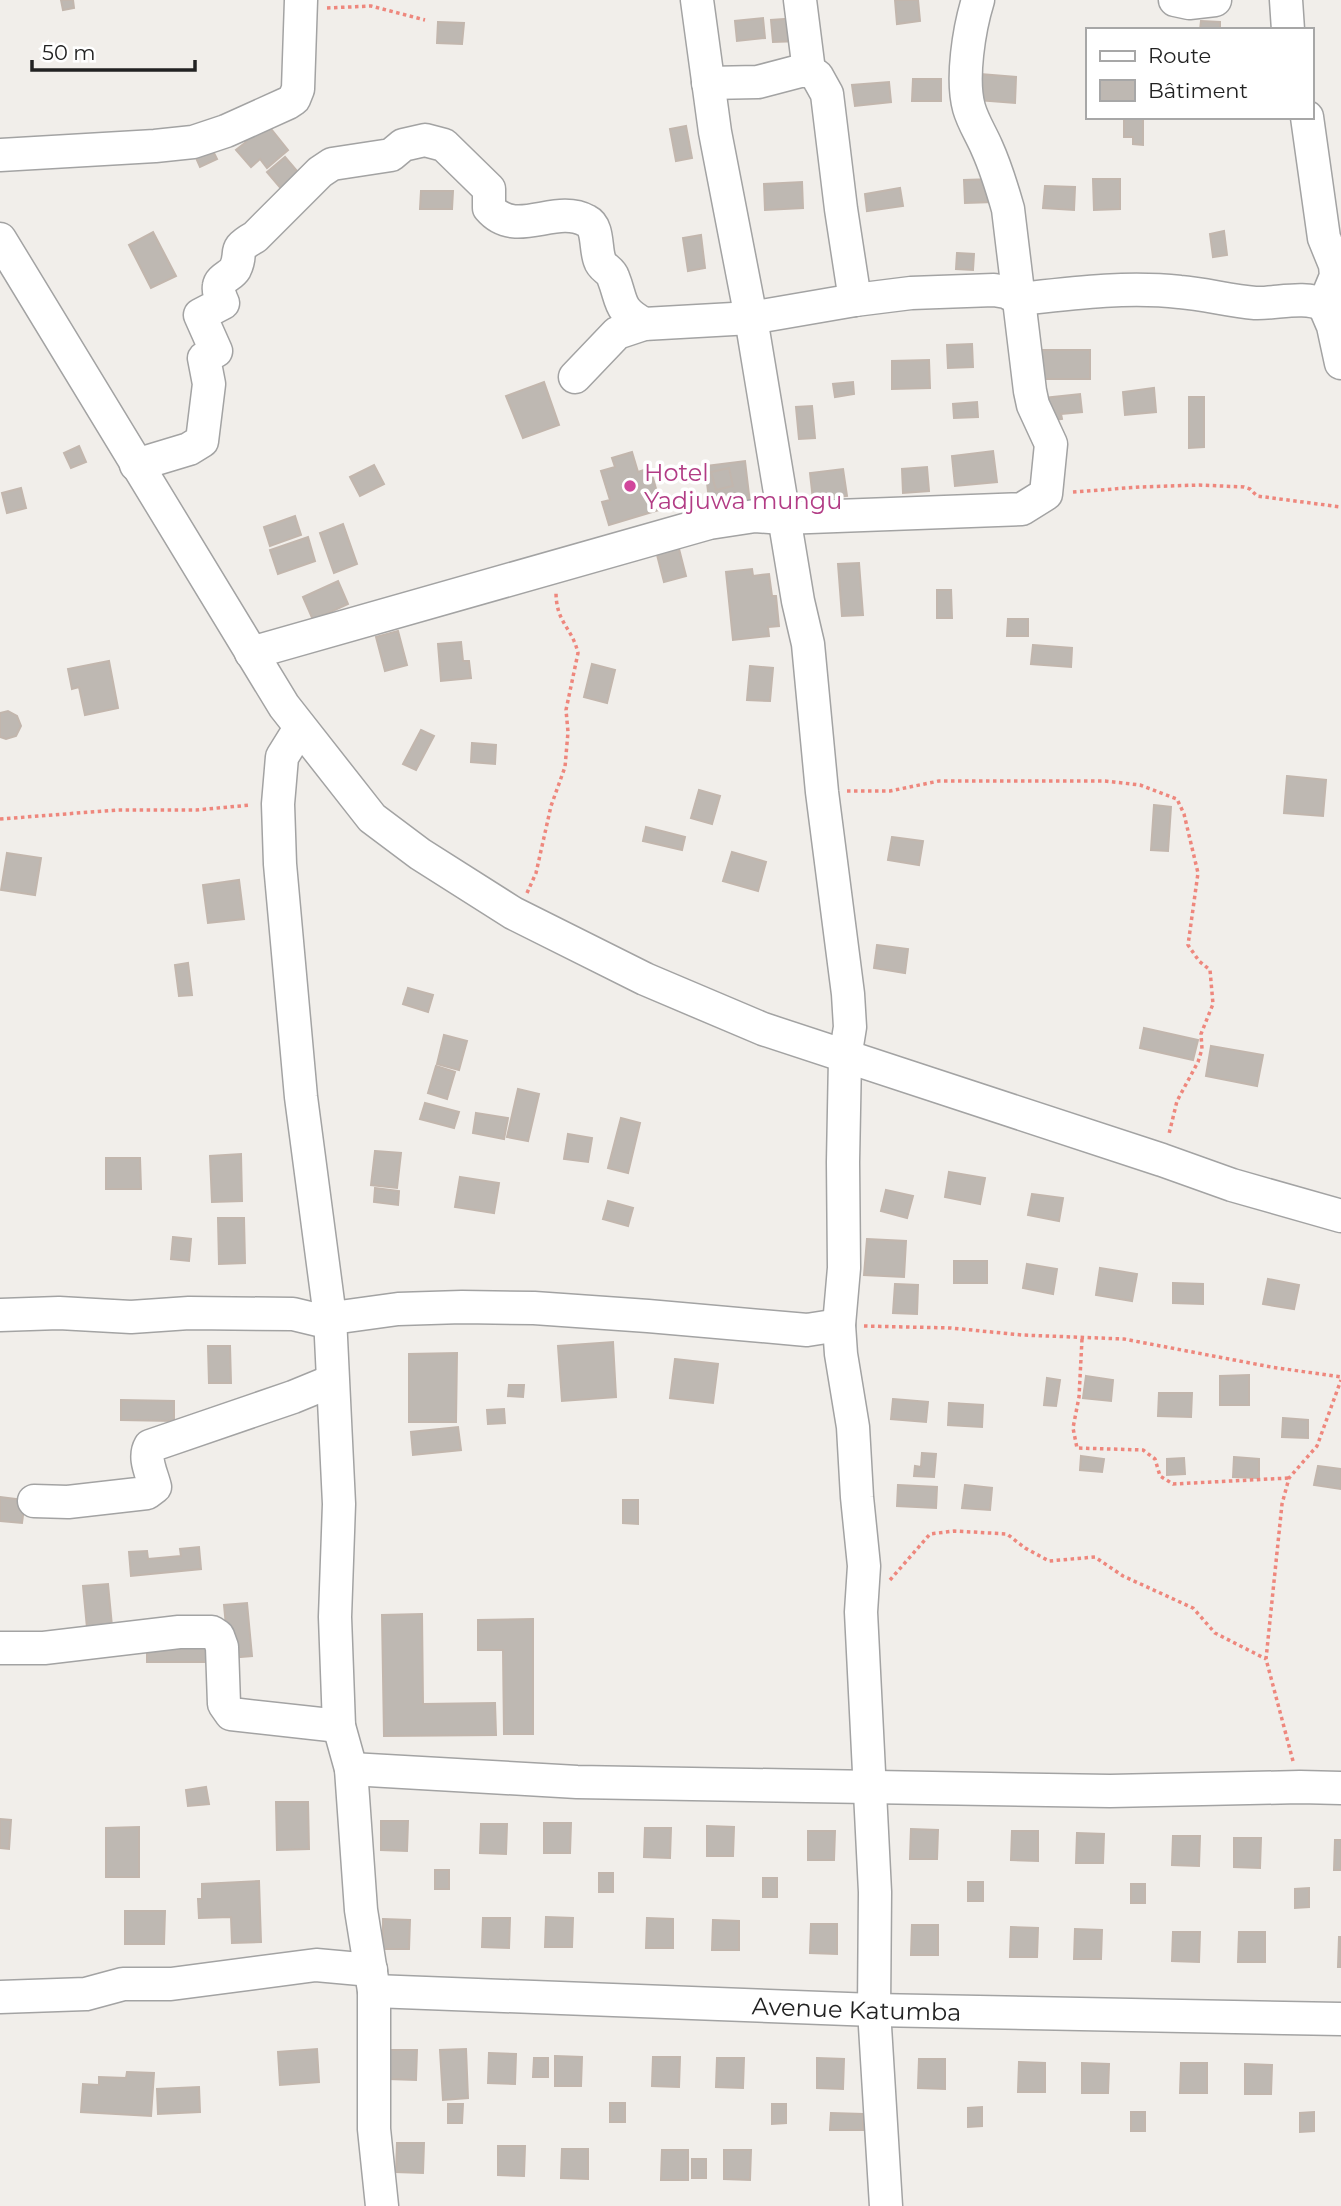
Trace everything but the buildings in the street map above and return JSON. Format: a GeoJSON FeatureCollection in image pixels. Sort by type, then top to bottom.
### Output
{"type":"FeatureCollection","features":[{"type":"Feature","properties":{"kind":"street"},"geometry":{"type":"LineString","coordinates":[[697,0],[729,212],[751,318],[783,517],[808,644],[822,792],[848,994],[850,1027],[845,1058],[843,1162],[844,1268],[839,1325],[853,1427],[864,1566],[862,1624],[875,1892],[874,2010],[886,2206]]}},
{"type":"Feature","properties":{"kind":"street"},"geometry":{"type":"LineString","coordinates":[[800,0],[809,71]]}},
{"type":"Feature","properties":{"kind":"street"},"geometry":{"type":"LineString","coordinates":[[251,653],[709,523],[755,516],[1022,509],[1046,494],[1051,444],[1033,405],[1030,391],[1008,209],[1000,180],[968,105],[968,61],[978,0]]}},
{"type":"Feature","properties":{"kind":"street"},"geometry":{"type":"LineString","coordinates":[[1175,0],[1189,3],[1215,0]]}},
{"type":"Feature","properties":{"kind":"street"},"geometry":{"type":"LineString","coordinates":[[1286,0],[1288,28]]}},
{"type":"Feature","properties":{"kind":"street"},"geometry":{"type":"LineString","coordinates":[[0,155],[193,142],[226,131],[288,103],[294,99],[299,89],[301,7]]}},
{"type":"Feature","properties":{"kind":"street"},"geometry":{"type":"LineString","coordinates":[[708,83],[746,83],[800,71],[809,71],[817,76],[827,94],[855,300]]}},
{"type":"Feature","properties":{"kind":"street"},"geometry":{"type":"LineString","coordinates":[[1307,119],[1324,238],[1335,265],[1333,319],[1341,363]]}},
{"type":"Feature","properties":{"kind":"street"},"geometry":{"type":"LineString","coordinates":[[136,465],[189,449],[202,442],[209,384],[204,358],[216,351],[200,315],[222,305],[219,287],[221,281],[234,270],[242,244],[255,237],[320,172],[332,164],[391,155],[403,145],[419,141],[444,145],[489,189],[489,208],[501,218],[521,223],[564,215],[588,221],[592,226],[600,261],[614,278],[624,310],[644,324]]}},
{"type":"Feature","properties":{"kind":"street"},"geometry":{"type":"LineString","coordinates":[[0,239],[251,653],[300,729],[372,818],[420,854],[513,913],[645,979],[763,1029],[1232,1185],[1341,1216]]}},
{"type":"Feature","properties":{"kind":"street"},"geometry":{"type":"LineString","coordinates":[[575,377],[617,333],[644,324],[751,318],[911,293],[986,290],[1006,292],[1020,299],[1144,290],[1180,291],[1255,303],[1318,303],[1333,319]]}},
{"type":"Feature","properties":{"kind":"street"},"geometry":{"type":"LineString","coordinates":[[300,729],[282,757],[278,804],[280,864],[301,1097],[330,1317],[339,1504],[335,1617],[339,1726],[351,1769],[361,1910],[372,1980],[374,2129],[382,2206]]}},
{"type":"Feature","properties":{"kind":"street"},"geometry":{"type":"LineString","coordinates":[[0,1315],[59,1313],[131,1317],[189,1313],[293,1314],[318,1320],[398,1308],[498,1308],[648,1316],[807,1330],[839,1325]]}},
{"type":"Feature","properties":{"kind":"street"},"geometry":{"type":"LineString","coordinates":[[34,1501],[68,1502],[147,1493],[155,1487],[147,1461],[150,1446],[332,1381]]}},
{"type":"Feature","properties":{"kind":"street"},"geometry":{"type":"LineString","coordinates":[[0,1648],[44,1648],[179,1632],[212,1632],[218,1636],[222,1647],[222,1693],[224,1704],[231,1714],[339,1726]]}},
{"type":"Feature","properties":{"kind":"street"},"geometry":{"type":"LineString","coordinates":[[351,1769],[577,1782],[1110,1791],[1341,1788]]}},
{"type":"Feature","properties":{"kind":"street","name":"Avenue Katumba"},"geometry":{"type":"LineString","coordinates":[[0,1997],[86,1994],[123,1984],[171,1984],[316,1965],[372,1980],[610,2001],[874,2010],[1341,2019]]}},
{"type":"Feature","properties":{"kind":"path"},"geometry":{"type":"LineString","coordinates":[[301,7],[371,6],[425,20]]}},
{"type":"Feature","properties":{"kind":"path"},"geometry":{"type":"LineString","coordinates":[[1046,494],[1199,485],[1244,487],[1257,496],[1341,507]]}},
{"type":"Feature","properties":{"kind":"path"},"geometry":{"type":"LineString","coordinates":[[513,913],[532,886],[545,836],[546,821],[565,767],[568,748],[566,709],[578,653],[576,644],[556,608],[556,566]]}},
{"type":"Feature","properties":{"kind":"path"},"geometry":{"type":"LineString","coordinates":[[822,792],[890,791],[939,781],[1105,781],[1140,785],[1177,799],[1184,814],[1198,873],[1188,945],[1199,961],[1210,970],[1213,1004],[1201,1034],[1202,1049],[1198,1062],[1177,1101],[1162,1160]]}},
{"type":"Feature","properties":{"kind":"path"},"geometry":{"type":"LineString","coordinates":[[0,820],[117,810],[196,810],[278,804]]}},
{"type":"Feature","properties":{"kind":"path"},"geometry":{"type":"LineString","coordinates":[[839,1325],[951,1328],[1124,1339],[1341,1378],[1317,1446],[1289,1478],[1282,1504],[1266,1659],[1300,1787]]}},
{"type":"Feature","properties":{"kind":"path"},"geometry":{"type":"LineString","coordinates":[[1082,1338],[1079,1397],[1073,1428],[1077,1448],[1143,1450],[1155,1459],[1160,1476],[1173,1484],[1289,1478]]}},
{"type":"Feature","properties":{"kind":"path"},"geometry":{"type":"LineString","coordinates":[[887,1583],[930,1534],[954,1531],[1007,1534],[1024,1548],[1049,1561],[1094,1557],[1123,1576],[1194,1608],[1215,1633],[1266,1659]]}},
{"type":"Feature","properties":{"kind":"place","name":"Hotel Yadjuwa mungu"},"geometry":{"type":"Point","coordinates":[630,486]}}]}
